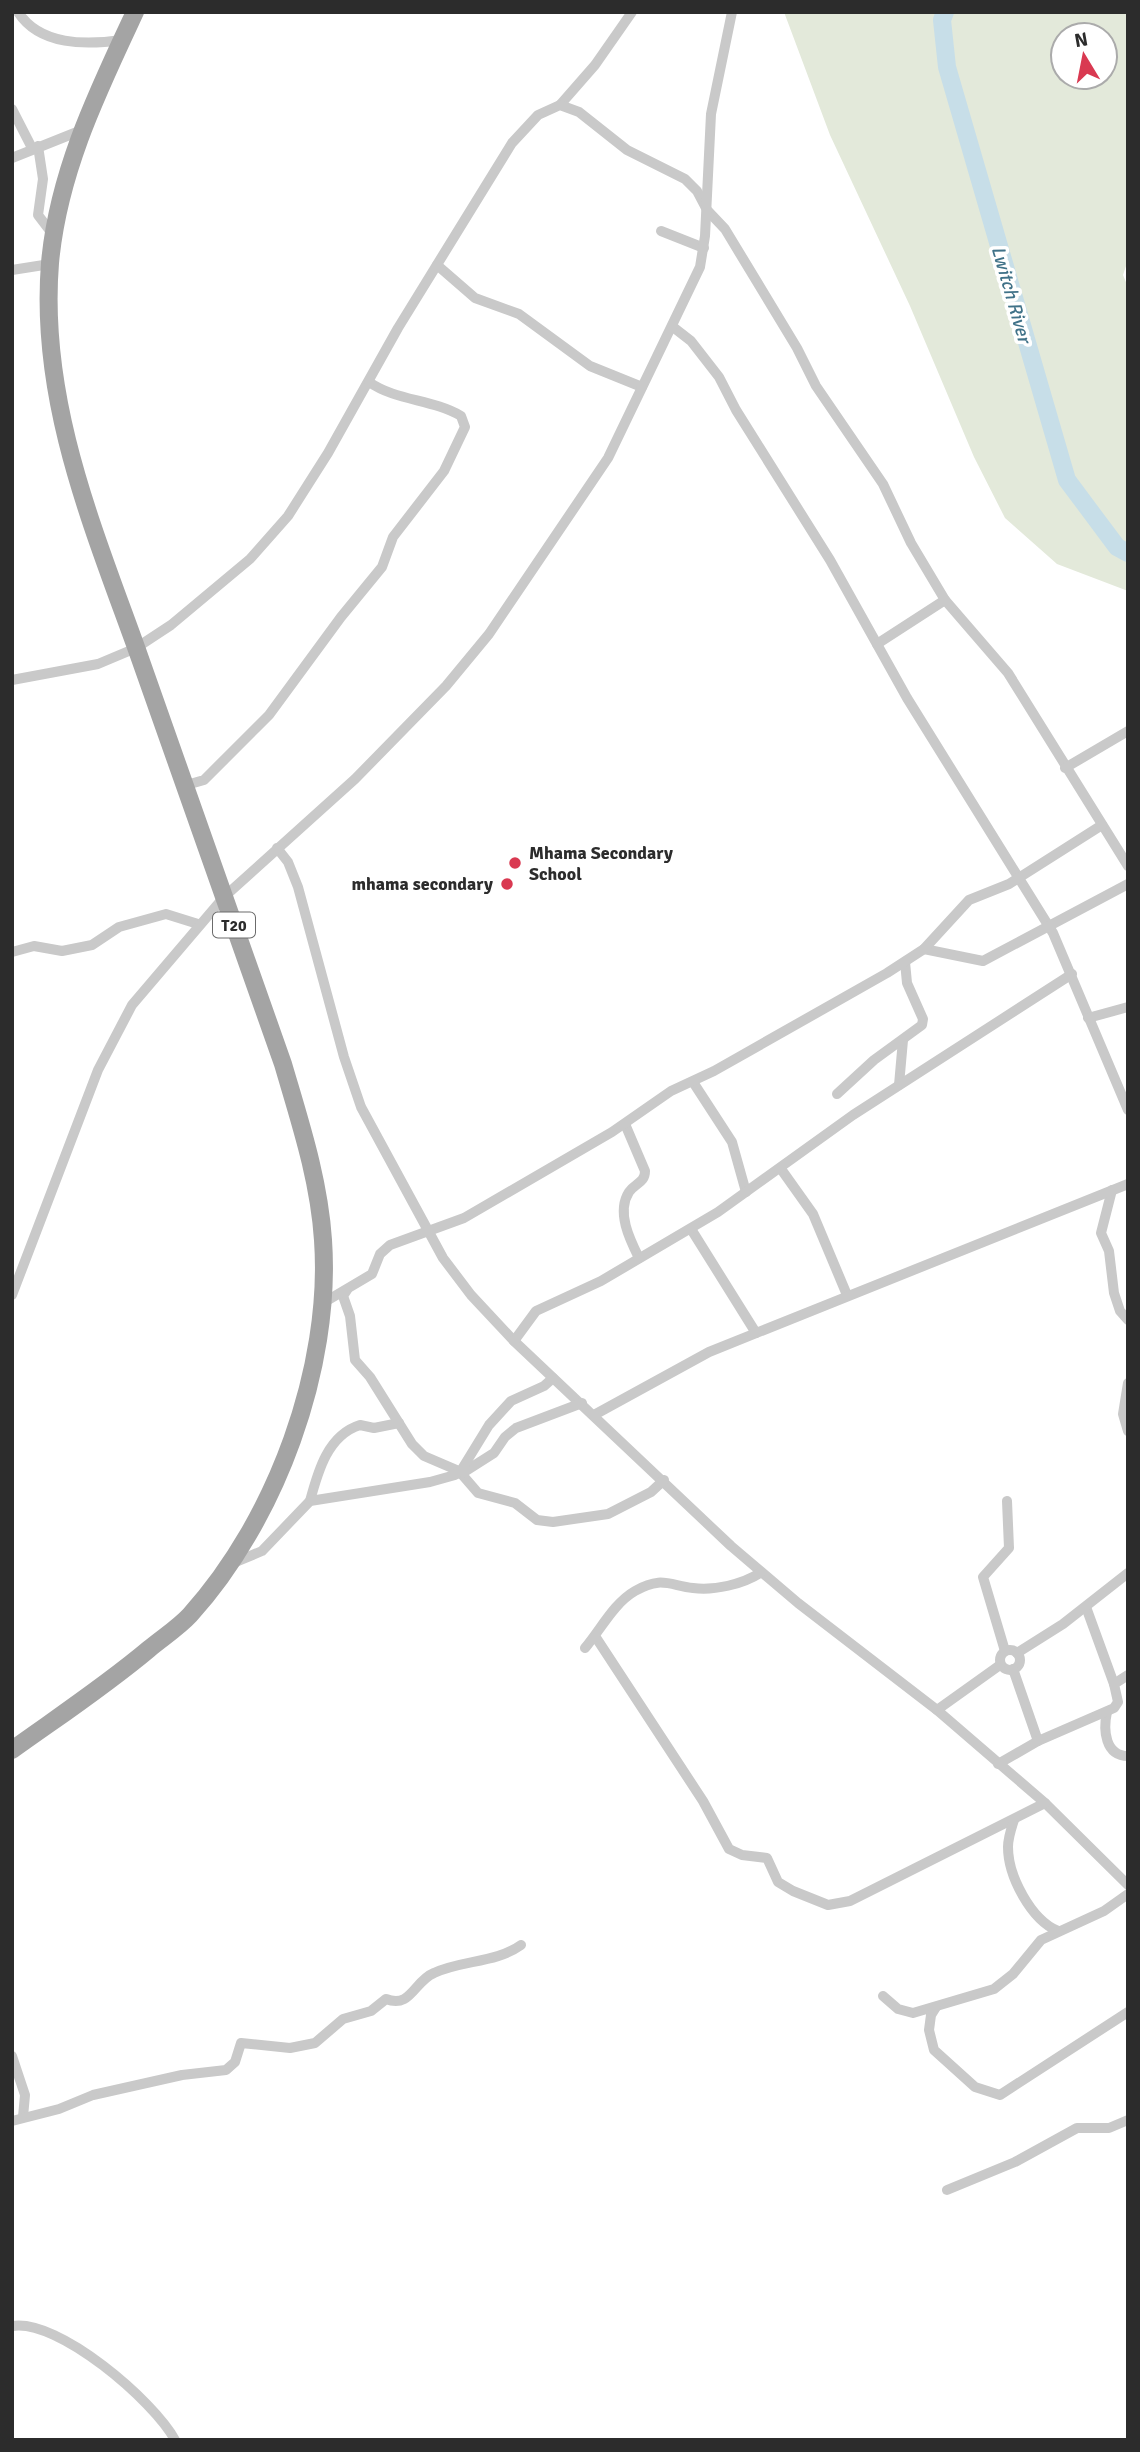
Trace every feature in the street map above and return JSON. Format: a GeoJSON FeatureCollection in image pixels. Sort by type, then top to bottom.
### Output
{"type":"FeatureCollection","features":[{"type":"Feature","properties":{"kind":"main road","name":"T20"},"geometry":{"type":"LineString","coordinates":[[12,1750],[84,1700],[188,1617],[228,1565],[263,1507],[288,1448],[315,1363],[323,1303],[323,1241],[314,1174],[283,1064],[90,519],[62,426],[50,339],[50,264],[54,236],[68,171],[82,130],[135,12]]}},
{"type":"Feature","properties":{"kind":"street"},"geometry":{"type":"LineString","coordinates":[[18,12],[27,24],[52,38],[91,44],[122,40]]}},
{"type":"Feature","properties":{"kind":"street"},"geometry":{"type":"LineString","coordinates":[[12,680],[98,664],[136,648],[171,625],[228,579],[275,533],[328,453],[397,328],[512,143],[538,115],[560,105],[601,58],[632,12]]}},
{"type":"Feature","properties":{"kind":"street"},"geometry":{"type":"LineString","coordinates":[[12,1296],[98,1070],[117,1029],[151,979],[224,897],[355,779],[479,647],[512,604],[593,482],[696,279],[704,248],[712,114],[732,12]]}},
{"type":"Feature","properties":{"kind":"street"},"geometry":{"type":"LineString","coordinates":[[560,105],[586,116],[627,150],[685,179],[696,191],[706,210],[725,229],[797,348],[816,387],[883,484],[911,543],[945,600],[1008,673],[1128,866]]}},
{"type":"Feature","properties":{"kind":"street"},"geometry":{"type":"LineString","coordinates":[[12,108],[35,147],[43,179],[38,215],[54,236]]}},
{"type":"Feature","properties":{"kind":"street"},"geometry":{"type":"LineString","coordinates":[[12,158],[82,130]]}},
{"type":"Feature","properties":{"kind":"street"},"geometry":{"type":"LineString","coordinates":[[661,230],[704,248]]}},
{"type":"Feature","properties":{"kind":"street"},"geometry":{"type":"LineString","coordinates":[[12,270],[50,264]]}},
{"type":"Feature","properties":{"kind":"street"},"geometry":{"type":"LineString","coordinates":[[437,265],[475,298],[519,314],[590,366],[642,387]]}},
{"type":"Feature","properties":{"kind":"street"},"geometry":{"type":"LineString","coordinates":[[673,327],[691,341],[719,377],[907,698],[1047,925],[1072,974],[1128,1110]]}},
{"type":"Feature","properties":{"kind":"street"},"geometry":{"type":"LineString","coordinates":[[183,786],[204,780],[264,721],[341,617],[382,567],[393,537],[450,461],[465,427],[461,416],[405,395],[387,393],[369,382]]}},
{"type":"Feature","properties":{"kind":"street"},"geometry":{"type":"LineString","coordinates":[[877,644],[945,600]]}},
{"type":"Feature","properties":{"kind":"street"},"geometry":{"type":"LineString","coordinates":[[1065,768],[1128,731]]}},
{"type":"Feature","properties":{"kind":"street"},"geometry":{"type":"LineString","coordinates":[[323,1303],[372,1274],[380,1254],[390,1245],[464,1218],[625,1124],[664,1095],[694,1082],[905,962],[924,949],[969,901],[1018,878],[1102,825]]}},
{"type":"Feature","properties":{"kind":"street"},"geometry":{"type":"LineString","coordinates":[[278,848],[288,862],[298,887],[344,1057],[361,1107],[429,1233],[457,1278],[514,1341],[760,1573],[937,1710],[1045,1804],[1128,1885]]}},
{"type":"Feature","properties":{"kind":"street"},"geometry":{"type":"LineString","coordinates":[[924,949],[983,961],[1047,925],[1088,908],[1128,884]]}},
{"type":"Feature","properties":{"kind":"street"},"geometry":{"type":"LineString","coordinates":[[12,952],[34,946],[62,951],[92,945],[119,928],[166,914],[198,924]]}},
{"type":"Feature","properties":{"kind":"street"},"geometry":{"type":"LineString","coordinates":[[837,1094],[874,1060],[923,1022],[907,983],[905,962]]}},
{"type":"Feature","properties":{"kind":"street"},"geometry":{"type":"LineString","coordinates":[[514,1341],[536,1311],[601,1281],[691,1229],[900,1085],[1072,974]]}},
{"type":"Feature","properties":{"kind":"street"},"geometry":{"type":"LineString","coordinates":[[1088,1018],[1128,1007]]}},
{"type":"Feature","properties":{"kind":"street"},"geometry":{"type":"LineString","coordinates":[[900,1085],[903,1040]]}},
{"type":"Feature","properties":{"kind":"street"},"geometry":{"type":"LineString","coordinates":[[694,1082],[732,1142],[746,1192]]}},
{"type":"Feature","properties":{"kind":"street"},"geometry":{"type":"LineString","coordinates":[[625,1124],[645,1171],[644,1179],[628,1195],[625,1209],[626,1226],[639,1258]]}},
{"type":"Feature","properties":{"kind":"street"},"geometry":{"type":"LineString","coordinates":[[781,1169],[813,1214],[847,1295]]}},
{"type":"Feature","properties":{"kind":"street"},"geometry":{"type":"LineString","coordinates":[[594,1415],[676,1368],[756,1333],[1128,1184]]}},
{"type":"Feature","properties":{"kind":"street"},"geometry":{"type":"LineString","coordinates":[[1112,1190],[1110,1209],[1101,1227],[1109,1251],[1114,1293],[1120,1311],[1128,1320]]}},
{"type":"Feature","properties":{"kind":"street"},"geometry":{"type":"LineString","coordinates":[[691,1229],[756,1333]]}},
{"type":"Feature","properties":{"kind":"street"},"geometry":{"type":"LineString","coordinates":[[347,1290],[343,1296],[350,1316],[355,1360],[370,1377],[419,1452],[460,1473],[478,1493],[515,1503],[544,1522],[608,1514],[651,1492],[664,1480]]}},
{"type":"Feature","properties":{"kind":"street"},"geometry":{"type":"LineString","coordinates":[[460,1473],[489,1424],[510,1401],[544,1386],[553,1378]]}},
{"type":"Feature","properties":{"kind":"street"},"geometry":{"type":"LineString","coordinates":[[1128,1383],[1123,1405],[1128,1431]]}},
{"type":"Feature","properties":{"kind":"street"},"geometry":{"type":"LineString","coordinates":[[310,1500],[430,1482],[460,1473],[494,1452],[505,1437],[516,1429],[582,1403]]}},
{"type":"Feature","properties":{"kind":"street"},"geometry":{"type":"LineString","coordinates":[[228,1565],[262,1551],[310,1500],[323,1460],[340,1436],[360,1424],[374,1429],[399,1423]]}},
{"type":"Feature","properties":{"kind":"street"},"geometry":{"type":"LineString","coordinates":[[1005,1651],[983,1577],[1009,1548],[1007,1501]]}},
{"type":"Feature","properties":{"kind":"street"},"geometry":{"type":"LineString","coordinates":[[585,1648],[623,1601],[648,1585],[670,1581],[688,1587],[708,1588],[747,1581],[760,1573]]}},
{"type":"Feature","properties":{"kind":"street"},"geometry":{"type":"LineString","coordinates":[[1017,1653],[1086,1607],[1128,1573]]}},
{"type":"Feature","properties":{"kind":"street"},"geometry":{"type":"LineString","coordinates":[[998,1764],[1038,1741],[1107,1712],[1118,1702],[1086,1607]]}},
{"type":"Feature","properties":{"kind":"street"},"geometry":{"type":"LineString","coordinates":[[595,1636],[704,1801],[729,1849],[741,1855],[767,1858],[778,1882],[793,1891],[837,1906],[1045,1804]]}},
{"type":"Feature","properties":{"kind":"street"},"geometry":{"type":"LineString","coordinates":[[1000,1665],[1000,1655],[1013,1649],[1020,1662],[1013,1669]]}},
{"type":"Feature","properties":{"kind":"street"},"geometry":{"type":"LineString","coordinates":[[937,1710],[1000,1665]]}},
{"type":"Feature","properties":{"kind":"street"},"geometry":{"type":"LineString","coordinates":[[1000,1665],[1013,1669]]}},
{"type":"Feature","properties":{"kind":"street"},"geometry":{"type":"LineString","coordinates":[[1013,1669],[1038,1741]]}},
{"type":"Feature","properties":{"kind":"street"},"geometry":{"type":"LineString","coordinates":[[1114,1684],[1128,1675]]}},
{"type":"Feature","properties":{"kind":"street"},"geometry":{"type":"LineString","coordinates":[[1107,1712],[1105,1723],[1110,1747],[1117,1755],[1128,1756]]}},
{"type":"Feature","properties":{"kind":"street"},"geometry":{"type":"LineString","coordinates":[[1014,1820],[1008,1849],[1011,1866],[1032,1909],[1045,1926],[1058,1931]]}},
{"type":"Feature","properties":{"kind":"street"},"geometry":{"type":"LineString","coordinates":[[883,1996],[903,2011],[936,2007],[1003,1984],[1034,1947],[1058,1931],[1104,1911],[1128,1894]]}},
{"type":"Feature","properties":{"kind":"street"},"geometry":{"type":"LineString","coordinates":[[12,2056],[25,2095],[18,2119],[59,2109],[93,2095],[182,2075],[226,2070],[235,2062],[241,2043],[273,2048],[315,2043],[343,2019],[370,2011],[386,1999],[398,2002],[410,1997],[419,1982],[433,1973],[505,1954],[522,1945]]}},
{"type":"Feature","properties":{"kind":"street"},"geometry":{"type":"LineString","coordinates":[[936,2007],[929,2030],[934,2050],[975,2087],[1000,2095],[1128,2012]]}},
{"type":"Feature","properties":{"kind":"street"},"geometry":{"type":"LineString","coordinates":[[947,2190],[1015,2162],[1077,2128],[1109,2128],[1128,2120]]}},
{"type":"Feature","properties":{"kind":"street"},"geometry":{"type":"LineString","coordinates":[[12,2326],[41,2329],[90,2353],[160,2419],[175,2440]]}},
{"type":"Feature","properties":{"kind":"green space"},"geometry":{"type":"Polygon","coordinates":[[[784,12],[1128,12],[1128,260],[1123,275],[1128,287],[1128,591],[1057,564],[1005,518],[974,457],[910,306],[830,135],[784,12]]]}},
{"type":"Feature","properties":{"kind":"waterway","name":"Lwitch River"},"geometry":{"type":"LineString","coordinates":[[945,12],[942,20],[947,67],[1067,480],[1117,547],[1128,553]]}},
{"type":"Feature","properties":{"kind":"place","name":"Mhama Secondary School"},"geometry":{"type":"Point","coordinates":[515,863]}},
{"type":"Feature","properties":{"kind":"place","name":"mhama secondary"},"geometry":{"type":"Point","coordinates":[507,884]}}]}
